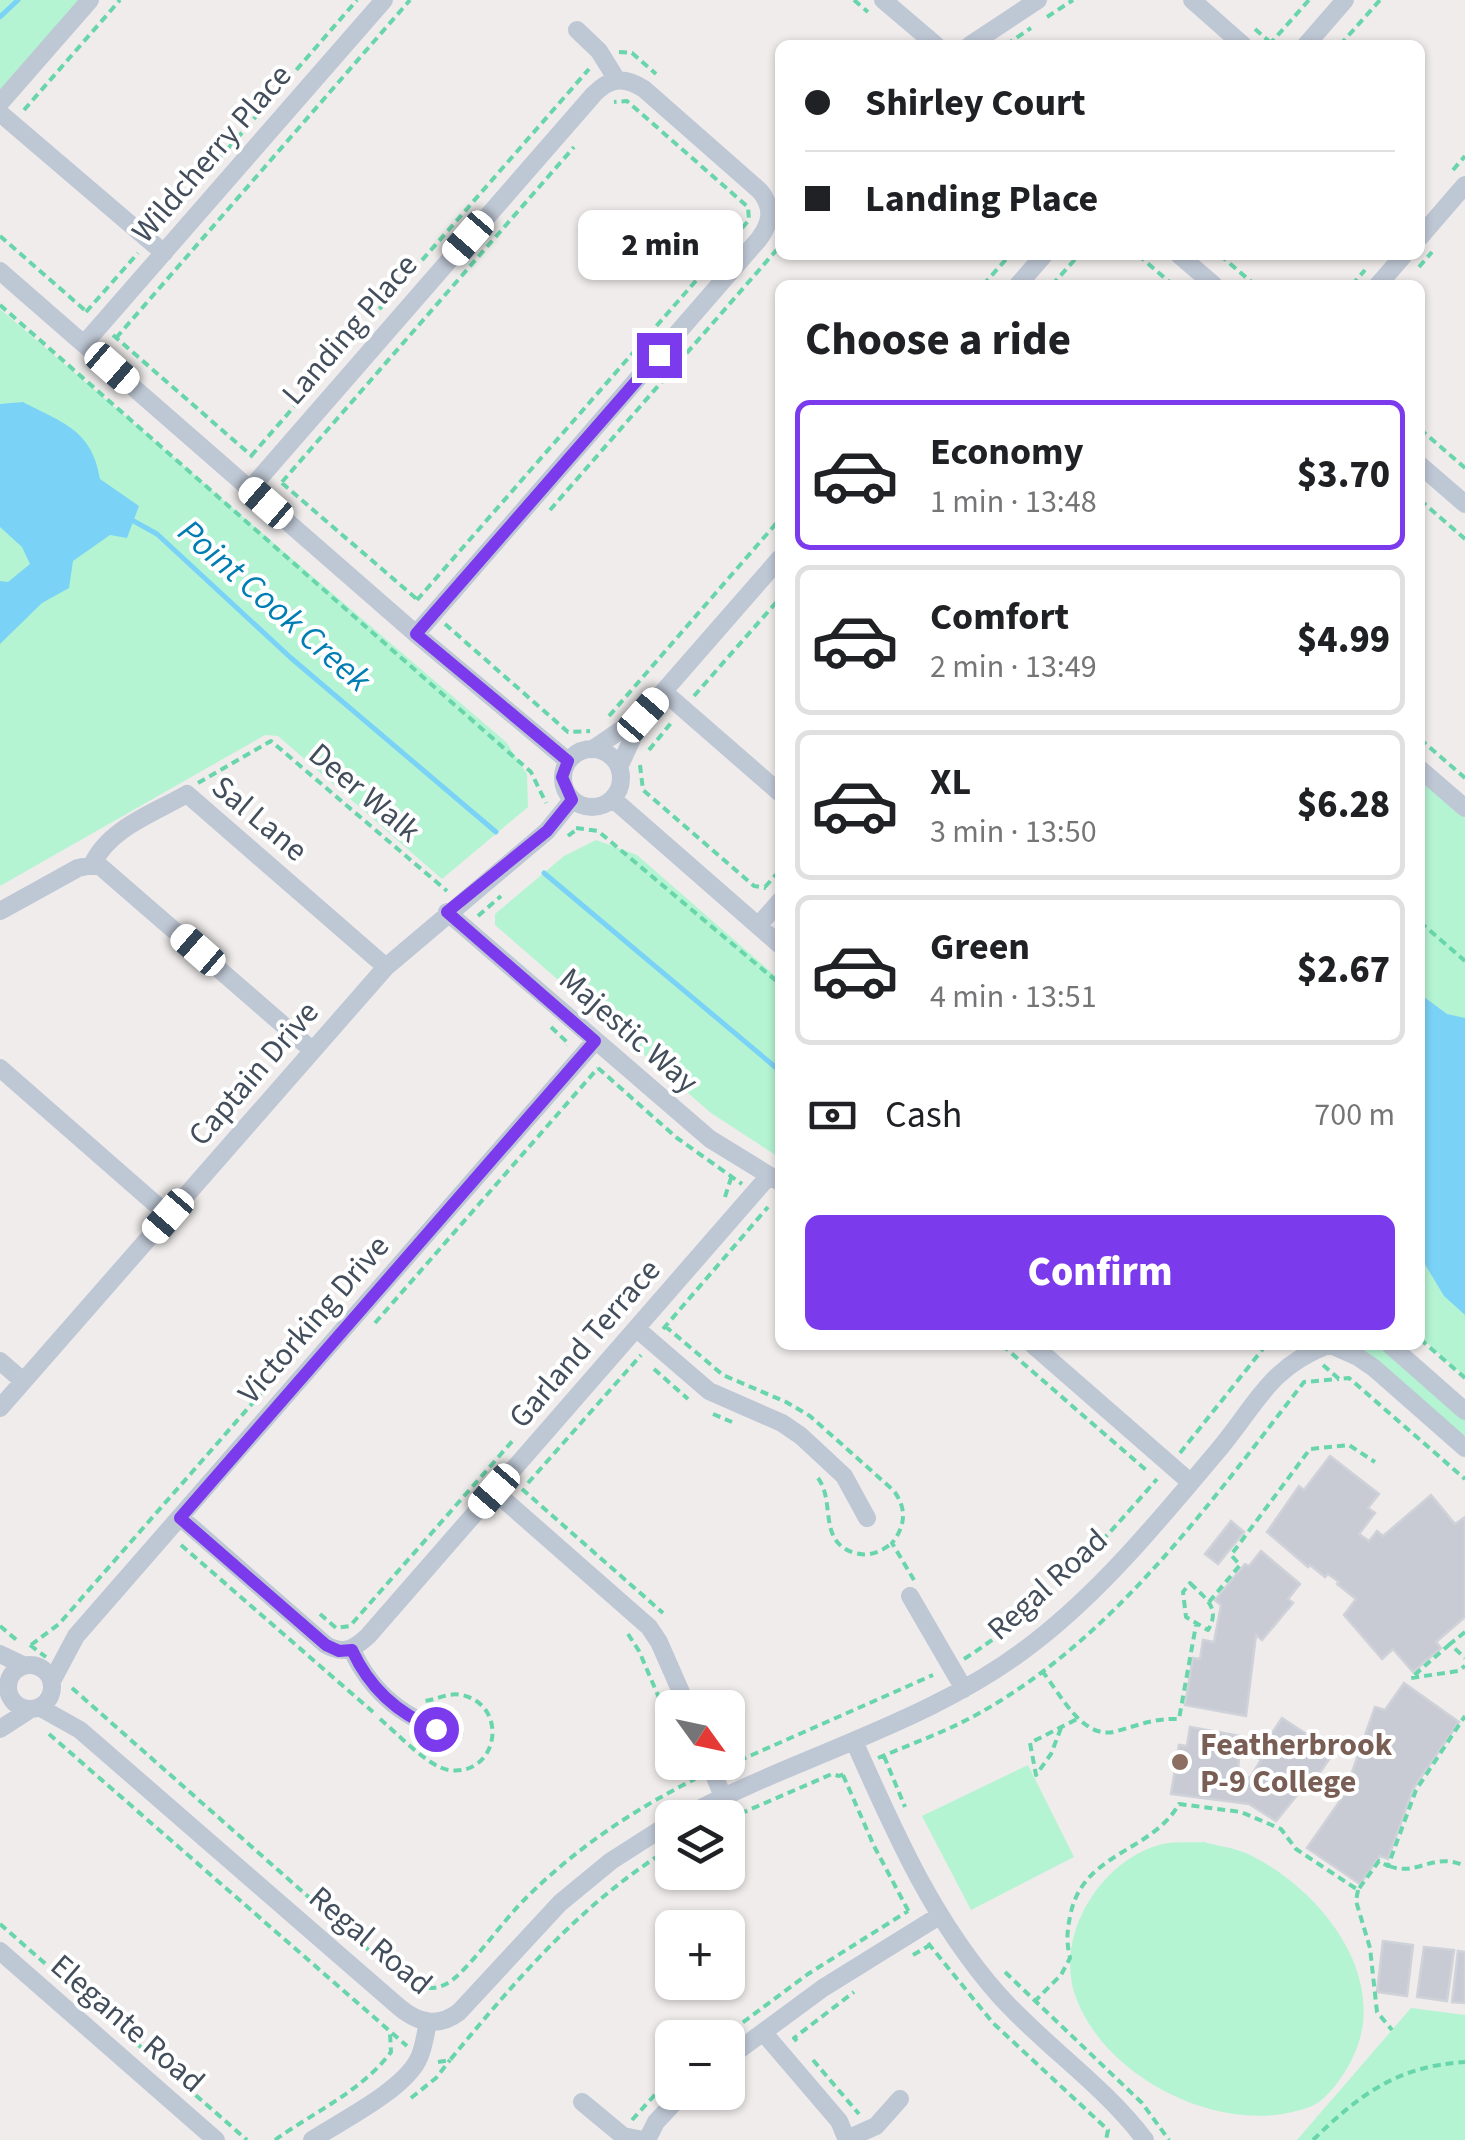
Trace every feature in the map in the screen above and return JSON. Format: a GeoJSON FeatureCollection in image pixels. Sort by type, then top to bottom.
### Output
{"type":"FeatureCollection","features":[{"type":"Feature","properties":{"kind":"street"},"geometry":{"type":"LineString","coordinates":[[0,102],[90,0]]}},
{"type":"Feature","properties":{"kind":"street","name":"Wildcherry Place"},"geometry":{"type":"LineString","coordinates":[[84,344],[384,0]]}},
{"type":"Feature","properties":{"kind":"street"},"geometry":{"type":"LineString","coordinates":[[883,0],[930,40]]}},
{"type":"Feature","properties":{"kind":"street"},"geometry":{"type":"LineString","coordinates":[[978,40],[1038,0]]}},
{"type":"Feature","properties":{"kind":"street"},"geometry":{"type":"LineString","coordinates":[[1192,0],[1237,40]]}},
{"type":"Feature","properties":{"kind":"street"},"geometry":{"type":"LineString","coordinates":[[1310,40],[1345,0]]}},
{"type":"Feature","properties":{"kind":"street"},"geometry":{"type":"LineString","coordinates":[[416,634],[775,218],[760,191],[644,89],[618,80],[600,51],[577,30]]}},
{"type":"Feature","properties":{"kind":"street","name":"Landing Place"},"geometry":{"type":"LineString","coordinates":[[250,490],[594,94],[618,80]]}},
{"type":"Feature","properties":{"kind":"street"},"geometry":{"type":"LineString","coordinates":[[6,118],[164,253]]}},
{"type":"Feature","properties":{"kind":"street"},"geometry":{"type":"LineString","coordinates":[[1425,231],[1465,186]]}},
{"type":"Feature","properties":{"kind":"street"},"geometry":{"type":"LineString","coordinates":[[1022,280],[1040,260]]}},
{"type":"Feature","properties":{"kind":"street"},"geometry":{"type":"LineString","coordinates":[[1186,260],[1208,280]]}},
{"type":"Feature","properties":{"kind":"street"},"geometry":{"type":"LineString","coordinates":[[1382,280],[1400,260]]}},
{"type":"Feature","properties":{"kind":"street"},"geometry":{"type":"LineString","coordinates":[[0,271],[416,634],[568,761]]}},
{"type":"Feature","properties":{"kind":"street"},"geometry":{"type":"LineString","coordinates":[[1425,469],[1463,499]]}},
{"type":"Feature","properties":{"kind":"street"},"geometry":{"type":"LineString","coordinates":[[619,767],[608,754],[593,748],[568,761],[562,777],[572,800],[593,807],[613,798],[620,784],[619,767],[643,715],[775,564]]}},
{"type":"Feature","properties":{"kind":"street"},"geometry":{"type":"LineString","coordinates":[[664,692],[775,788]]}},
{"type":"Feature","properties":{"kind":"street"},"geometry":{"type":"LineString","coordinates":[[593,748],[608,730],[643,715]]}},
{"type":"Feature","properties":{"kind":"street"},"geometry":{"type":"LineString","coordinates":[[1425,773],[1465,808]]}},
{"type":"Feature","properties":{"kind":"street","name":"Sal Lane"},"geometry":{"type":"LineString","coordinates":[[92,865],[104,844],[116,834],[187,794],[386,967]]}},
{"type":"Feature","properties":{"kind":"street"},"geometry":{"type":"LineString","coordinates":[[613,798],[775,941]]}},
{"type":"Feature","properties":{"kind":"street","name":"Captain Drive"},"geometry":{"type":"LineString","coordinates":[[0,1408],[386,967],[559,818],[572,800]]}},
{"type":"Feature","properties":{"kind":"street"},"geometry":{"type":"LineString","coordinates":[[0,911],[78,868],[92,865],[112,875],[312,1050]]}},
{"type":"Feature","properties":{"kind":"street"},"geometry":{"type":"LineString","coordinates":[[758,926],[775,899]]}},
{"type":"Feature","properties":{"kind":"street","name":"Majestic Way"},"geometry":{"type":"LineString","coordinates":[[454,907],[465,928],[595,1041],[710,1138],[774,1180]]}},
{"type":"Feature","properties":{"kind":"street","name":"Victorking Drive"},"geometry":{"type":"LineString","coordinates":[[17,1715],[52,1686],[76,1636],[595,1041]]}},
{"type":"Feature","properties":{"kind":"street"},"geometry":{"type":"LineString","coordinates":[[0,1068],[168,1216]]}},
{"type":"Feature","properties":{"kind":"street","name":"Garland Terrace"},"geometry":{"type":"LineString","coordinates":[[352,1650],[494,1491],[642,1343],[774,1180]]}},
{"type":"Feature","properties":{"kind":"street"},"geometry":{"type":"LineString","coordinates":[[642,1343],[710,1390],[801,1436],[844,1476],[867,1518]]}},
{"type":"Feature","properties":{"kind":"street"},"geometry":{"type":"LineString","coordinates":[[1038,1350],[1190,1482]]}},
{"type":"Feature","properties":{"kind":"street","name":"Regal Road"},"geometry":{"type":"LineString","coordinates":[[717,1800],[854,1742],[964,1689],[1034,1644],[1084,1600],[1190,1482],[1299,1350]]}},
{"type":"Feature","properties":{"kind":"street"},"geometry":{"type":"LineString","coordinates":[[1342,1350],[1374,1368],[1465,1448]]}},
{"type":"Feature","properties":{"kind":"street"},"geometry":{"type":"LineString","coordinates":[[1396,1350],[1465,1411]]}},
{"type":"Feature","properties":{"kind":"street"},"geometry":{"type":"LineString","coordinates":[[0,1361],[23,1381]]}},
{"type":"Feature","properties":{"kind":"street"},"geometry":{"type":"LineString","coordinates":[[494,1491],[649,1627],[660,1642],[680,1690]]}},
{"type":"Feature","properties":{"kind":"street"},"geometry":{"type":"LineString","coordinates":[[180,1518],[326,1645],[339,1651],[352,1650],[368,1680],[407,1715],[455,1733]]}},
{"type":"Feature","properties":{"kind":"street"},"geometry":{"type":"LineString","coordinates":[[910,1596],[964,1689]]}},
{"type":"Feature","properties":{"kind":"street","name":"Victorking Drive"},"geometry":{"type":"LineString","coordinates":[[6,1682],[14,1672],[76,1636]]}},
{"type":"Feature","properties":{"kind":"street"},"geometry":{"type":"LineString","coordinates":[[0,1654],[28,1665]]}},
{"type":"Feature","properties":{"kind":"street","name":"Regal Road"},"geometry":{"type":"LineString","coordinates":[[28,1665],[45,1670],[80,1730],[399,2007],[428,2022],[444,2022],[459,2012],[572,1892],[655,1833]]}},
{"type":"Feature","properties":{"kind":"street"},"geometry":{"type":"LineString","coordinates":[[6,1682],[17,1715]]}},
{"type":"Feature","properties":{"kind":"street","name":"Regal Road"},"geometry":{"type":"LineString","coordinates":[[6,1682],[17,1704],[17,1715],[80,1730]]}},
{"type":"Feature","properties":{"kind":"street"},"geometry":{"type":"LineString","coordinates":[[854,1742],[905,1857],[939,1916],[998,1994],[1125,2114],[1145,2140]]}},
{"type":"Feature","properties":{"kind":"street"},"geometry":{"type":"LineString","coordinates":[[716,1780],[723,1797]]}},
{"type":"Feature","properties":{"kind":"street"},"geometry":{"type":"LineString","coordinates":[[745,2045],[859,1964],[939,1916]]}},
{"type":"Feature","properties":{"kind":"street","name":"Elegante Road"},"geometry":{"type":"LineString","coordinates":[[0,1951],[216,2140]]}},
{"type":"Feature","properties":{"kind":"street"},"geometry":{"type":"LineString","coordinates":[[312,2140],[337,2133],[413,2068],[428,2022]]}},
{"type":"Feature","properties":{"kind":"street"},"geometry":{"type":"LineString","coordinates":[[763,2032],[839,2122],[847,2140],[870,2130],[900,2099]]}},
{"type":"Feature","properties":{"kind":"street"},"geometry":{"type":"LineString","coordinates":[[582,2102],[616,2132],[645,2140],[667,2110]]}},
{"type":"Feature","properties":{"kind":"path"},"geometry":{"type":"LineString","coordinates":[[6,118],[120,0]]}},
{"type":"Feature","properties":{"kind":"path"},"geometry":{"type":"LineString","coordinates":[[86,312],[357,0]]}},
{"type":"Feature","properties":{"kind":"path"},"geometry":{"type":"LineString","coordinates":[[116,338],[410,0]]}},
{"type":"Feature","properties":{"kind":"path"},"geometry":{"type":"LineString","coordinates":[[1274,40],[1309,0]]}},
{"type":"Feature","properties":{"kind":"path"},"geometry":{"type":"LineString","coordinates":[[1344,40],[1380,0]]}},
{"type":"Feature","properties":{"kind":"path"},"geometry":{"type":"LineString","coordinates":[[417,600],[748,220],[748,207],[626,102],[613,102]]}},
{"type":"Feature","properties":{"kind":"path"},"geometry":{"type":"LineString","coordinates":[[575,146],[282,482],[568,732],[608,730],[775,525]]}},
{"type":"Feature","properties":{"kind":"path"},"geometry":{"type":"LineString","coordinates":[[0,236],[267,470]]}},
{"type":"Feature","properties":{"kind":"path"},"geometry":{"type":"LineString","coordinates":[[549,511],[775,252]]}},
{"type":"Feature","properties":{"kind":"path"},"geometry":{"type":"LineString","coordinates":[[988,280],[1006,260]]}},
{"type":"Feature","properties":{"kind":"path"},"geometry":{"type":"LineString","coordinates":[[1056,280],[1074,260]]}},
{"type":"Feature","properties":{"kind":"path"},"geometry":{"type":"LineString","coordinates":[[1144,260],[1167,280]]}},
{"type":"Feature","properties":{"kind":"path"},"geometry":{"type":"LineString","coordinates":[[1226,260],[1249,280]]}},
{"type":"Feature","properties":{"kind":"path"},"geometry":{"type":"LineString","coordinates":[[0,305],[532,772],[540,796],[559,818],[577,828],[598,830],[775,980]]}},
{"type":"Feature","properties":{"kind":"path"},"geometry":{"type":"LineString","coordinates":[[1425,433],[1464,466]]}},
{"type":"Feature","properties":{"kind":"path"},"geometry":{"type":"LineString","coordinates":[[1425,504],[1465,540]]}},
{"type":"Feature","properties":{"kind":"path"},"geometry":{"type":"LineString","coordinates":[[775,604],[640,762],[643,790],[754,886],[765,887],[775,896]]}},
{"type":"Feature","properties":{"kind":"path","name":"Deer Walk"},"geometry":{"type":"LineString","coordinates":[[187,794],[197,784],[271,741],[454,907]]}},
{"type":"Feature","properties":{"kind":"path"},"geometry":{"type":"LineString","coordinates":[[1425,742],[1465,778]]}},
{"type":"Feature","properties":{"kind":"path"},"geometry":{"type":"LineString","coordinates":[[563,841],[577,828]]}},
{"type":"Feature","properties":{"kind":"path"},"geometry":{"type":"LineString","coordinates":[[765,887],[775,876]]}},
{"type":"Feature","properties":{"kind":"path"},"geometry":{"type":"LineString","coordinates":[[465,928],[507,890]]}},
{"type":"Feature","properties":{"kind":"path"},"geometry":{"type":"LineString","coordinates":[[1425,926],[1465,960]]}},
{"type":"Feature","properties":{"kind":"path"},"geometry":{"type":"LineString","coordinates":[[539,1018],[568,1042],[556,1056]]}},
{"type":"Feature","properties":{"kind":"path"},"geometry":{"type":"LineString","coordinates":[[724,1198],[731,1178]]}},
{"type":"Feature","properties":{"kind":"path"},"geometry":{"type":"LineString","coordinates":[[510,1504],[642,1343],[773,1201]]}},
{"type":"Feature","properties":{"kind":"path"},"geometry":{"type":"LineString","coordinates":[[31,1645],[59,1624],[364,1276]]}},
{"type":"Feature","properties":{"kind":"path"},"geometry":{"type":"LineString","coordinates":[[642,1343],[698,1406]]}},
{"type":"Feature","properties":{"kind":"path"},"geometry":{"type":"LineString","coordinates":[[1425,1343],[1465,1378]]}},
{"type":"Feature","properties":{"kind":"path"},"geometry":{"type":"LineString","coordinates":[[1303,1350],[1338,1379],[1349,1378],[1465,1479]]}},
{"type":"Feature","properties":{"kind":"path"},"geometry":{"type":"LineString","coordinates":[[708,1411],[736,1424]]}},
{"type":"Feature","properties":{"kind":"path"},"geometry":{"type":"LineString","coordinates":[[308,1602],[336,1628],[350,1626],[518,1434]]}},
{"type":"Feature","properties":{"kind":"path"},"geometry":{"type":"LineString","coordinates":[[1210,1602],[1240,1566],[1231,1554],[1310,1449],[1349,1444],[1375,1462]]}},
{"type":"Feature","properties":{"kind":"path"},"geometry":{"type":"LineString","coordinates":[[808,1468],[826,1488],[828,1522],[838,1543],[850,1551],[867,1554],[892,1543]]}},
{"type":"Feature","properties":{"kind":"path"},"geometry":{"type":"LineString","coordinates":[[745,1753],[952,1666],[1007,1630],[1044,1601],[1094,1551],[1157,1479]]}},
{"type":"Feature","properties":{"kind":"path"},"geometry":{"type":"LineString","coordinates":[[1190,1583],[1210,1602],[1215,1614],[1211,1626],[1204,1631],[1196,1625],[1186,1616],[1183,1592],[1190,1583]]}},
{"type":"Feature","properties":{"kind":"path"},"geometry":{"type":"LineString","coordinates":[[620,1625],[639,1651],[656,1690]]}},
{"type":"Feature","properties":{"kind":"path"},"geometry":{"type":"LineString","coordinates":[[1042,1670],[1092,1730],[1108,1733],[1147,1720],[1178,1718],[1196,1625]]}},
{"type":"Feature","properties":{"kind":"path"},"geometry":{"type":"LineString","coordinates":[[0,1626],[22,1645]]}},
{"type":"Feature","properties":{"kind":"path"},"geometry":{"type":"LineString","coordinates":[[1465,1632],[1411,1678],[1458,1671],[1465,1666]]}},
{"type":"Feature","properties":{"kind":"path"},"geometry":{"type":"LineString","coordinates":[[1450,1644],[1465,1658]]}},
{"type":"Feature","properties":{"kind":"path"},"geometry":{"type":"LineString","coordinates":[[72,1688],[398,1976],[424,1988],[450,1982],[535,1889],[606,1831],[690,1780]]}},
{"type":"Feature","properties":{"kind":"path"},"geometry":{"type":"LineString","coordinates":[[17,1715],[26,1730],[38,1725],[420,2056],[438,2062],[450,2060],[571,1922],[655,1858]]}},
{"type":"Feature","properties":{"kind":"path"},"geometry":{"type":"LineString","coordinates":[[1388,1866],[1416,1790],[1465,1716]]}},
{"type":"Feature","properties":{"kind":"path"},"geometry":{"type":"LineString","coordinates":[[1061,1728],[1051,1754],[1036,1775],[1030,1744],[1079,1718]]}},
{"type":"Feature","properties":{"kind":"path"},"geometry":{"type":"LineString","coordinates":[[884,1756],[907,1812]]}},
{"type":"Feature","properties":{"kind":"path"},"geometry":{"type":"LineString","coordinates":[[1034,2002],[1061,1975],[1070,1958],[1065,1938],[1074,1902],[1086,1878],[1111,1857],[1156,1834],[1179,1804],[1241,1812],[1281,1829],[1296,1849],[1358,1890]]}},
{"type":"Feature","properties":{"kind":"path"},"geometry":{"type":"LineString","coordinates":[[1392,2030],[1377,2012],[1370,1948],[1356,1901],[1358,1890],[1379,1861],[1408,1871],[1442,1859],[1465,1866]]}},
{"type":"Feature","properties":{"kind":"path"},"geometry":{"type":"LineString","coordinates":[[0,1924],[247,2140]]}},
{"type":"Feature","properties":{"kind":"path"},"geometry":{"type":"LineString","coordinates":[[911,1956],[930,1946]]}},
{"type":"Feature","properties":{"kind":"path"},"geometry":{"type":"LineString","coordinates":[[1001,1968],[1111,2071],[1170,2140]]}},
{"type":"Feature","properties":{"kind":"path"},"geometry":{"type":"LineString","coordinates":[[859,1988],[794,2038],[870,2130]]}},
{"type":"Feature","properties":{"kind":"path"},"geometry":{"type":"LineString","coordinates":[[275,2140],[349,2092],[384,2060],[392,2045],[389,2030]]}},
{"type":"Feature","properties":{"kind":"path"},"geometry":{"type":"LineString","coordinates":[[1312,2140],[1373,2088],[1410,2072],[1465,2062]]}},
{"type":"Feature","properties":{"kind":"green space"},"geometry":{"type":"Polygon","coordinates":[[[0,0],[79,0],[0,90],[0,0]]]}},
{"type":"Feature","properties":{"kind":"green space"},"geometry":{"type":"Polygon","coordinates":[[[0,309],[506,742],[527,774],[528,807],[442,879],[278,736],[265,735],[0,886],[0,309]]]}},
{"type":"Feature","properties":{"kind":"green space"},"geometry":{"type":"Polygon","coordinates":[[[1425,783],[1465,818],[1465,1376],[1425,1341],[1425,783]]]}},
{"type":"Feature","properties":{"kind":"green space"},"geometry":{"type":"Polygon","coordinates":[[[596,840],[637,855],[775,976],[775,1155],[711,1113],[495,925],[495,914],[564,856],[596,840]]]}},
{"type":"Feature","properties":{"kind":"green space"},"geometry":{"type":"Polygon","coordinates":[[[1359,1350],[1384,1350],[1465,1420],[1465,1441],[1359,1350]]]}},
{"type":"Feature","properties":{"kind":"green space"},"geometry":{"type":"Polygon","coordinates":[[[1028,1765],[1074,1857],[971,1910],[922,1816],[1028,1765]]]}},
{"type":"Feature","properties":{"kind":"green space"},"geometry":{"type":"Polygon","coordinates":[[[1204,1842],[1248,1854],[1301,1889],[1343,1940],[1356,1968],[1363,1999],[1362,2030],[1344,2073],[1330,2092],[1312,2106],[1279,2115],[1244,2115],[1173,2096],[1141,2077],[1113,2053],[1090,2026],[1075,1995],[1071,1949],[1087,1904],[1101,1884],[1118,1867],[1159,1845],[1204,1842]]]}},
{"type":"Feature","properties":{"kind":"green space"},"geometry":{"type":"Polygon","coordinates":[[[1411,2008],[1465,2015],[1465,2140],[1297,2140],[1411,2008]]]}},
{"type":"Feature","properties":{"kind":"water"},"geometry":{"type":"Polygon","coordinates":[[[23,402],[62,422],[82,438],[96,462],[100,479],[139,506],[127,538],[110,535],[73,561],[69,588],[42,603],[0,644],[0,581],[8,582],[30,564],[22,547],[0,527],[0,404],[23,402]]]}},
{"type":"Feature","properties":{"kind":"water"},"geometry":{"type":"Polygon","coordinates":[[[1425,998],[1447,1014],[1465,1018],[1465,1315],[1444,1296],[1425,1264],[1425,998]]]}},
{"type":"Feature","properties":{"kind":"building"},"geometry":{"type":"Polygon","coordinates":[[[1330,1456],[1379,1494],[1368,1508],[1375,1513],[1359,1534],[1369,1541],[1377,1531],[1383,1536],[1431,1495],[1455,1524],[1465,1517],[1465,1617],[1436,1642],[1441,1648],[1413,1672],[1393,1649],[1382,1659],[1344,1615],[1356,1599],[1339,1582],[1308,1567],[1267,1532],[1299,1486],[1304,1490],[1330,1456]]]}},
{"type":"Feature","properties":{"kind":"building"},"geometry":{"type":"Polygon","coordinates":[[[1231,1521],[1244,1532],[1218,1564],[1205,1554],[1231,1521]]]}},
{"type":"Feature","properties":{"kind":"building"},"geometry":{"type":"Polygon","coordinates":[[[1261,1551],[1300,1584],[1288,1599],[1293,1603],[1262,1640],[1256,1635],[1246,1716],[1185,1705],[1193,1658],[1200,1659],[1203,1640],[1214,1642],[1221,1605],[1215,1600],[1261,1551]]]}},
{"type":"Feature","properties":{"kind":"building"},"geometry":{"type":"Polygon","coordinates":[[[1404,1683],[1459,1722],[1413,1789],[1388,1859],[1380,1856],[1360,1884],[1307,1848],[1344,1795],[1375,1707],[1385,1710],[1404,1683]]]}},
{"type":"Feature","properties":{"kind":"building"},"geometry":{"type":"Polygon","coordinates":[[[1282,1718],[1334,1752],[1306,1793],[1302,1789],[1276,1821],[1249,1804],[1171,1794],[1179,1745],[1187,1746],[1190,1727],[1240,1736],[1238,1775],[1250,1778],[1261,1760],[1256,1757],[1282,1718]]]}},
{"type":"Feature","properties":{"kind":"building"},"geometry":{"type":"Polygon","coordinates":[[[1383,1941],[1413,1945],[1407,1996],[1377,1992],[1383,1941]]]}},
{"type":"Feature","properties":{"kind":"building"},"geometry":{"type":"Polygon","coordinates":[[[1424,1947],[1454,1950],[1447,2001],[1417,1997],[1424,1947]]]}},
{"type":"Feature","properties":{"kind":"building"},"geometry":{"type":"Polygon","coordinates":[[[1458,1951],[1465,1952],[1465,2003],[1452,2002],[1458,1951]]]}},
{"type":"Feature","properties":{"kind":"waterway"},"geometry":{"type":"LineString","coordinates":[[0,17],[18,0]]}},
{"type":"Feature","properties":{"kind":"waterway","name":"Point Cook Creek"},"geometry":{"type":"LineString","coordinates":[[130,519],[157,534],[291,658],[496,832]]}},
{"type":"Feature","properties":{"kind":"waterway","name":"Point Cook Creek"},"geometry":{"type":"LineString","coordinates":[[544,873],[775,1067]]}},
{"type":"Feature","properties":{"kind":"place","name":"Featherbrook P-9 College"},"geometry":{"type":"Point","coordinates":[1180,1762]}},
{"type":"Feature","properties":{"kind":"route"},"geometry":{"type":"LineString","coordinates":[[436,1729],[407,1715],[368,1680],[352,1650],[339,1651],[326,1645],[180,1518],[595,1041],[447,912],[559,818],[572,800],[562,777],[568,761],[416,634],[659,355]]}}]}
